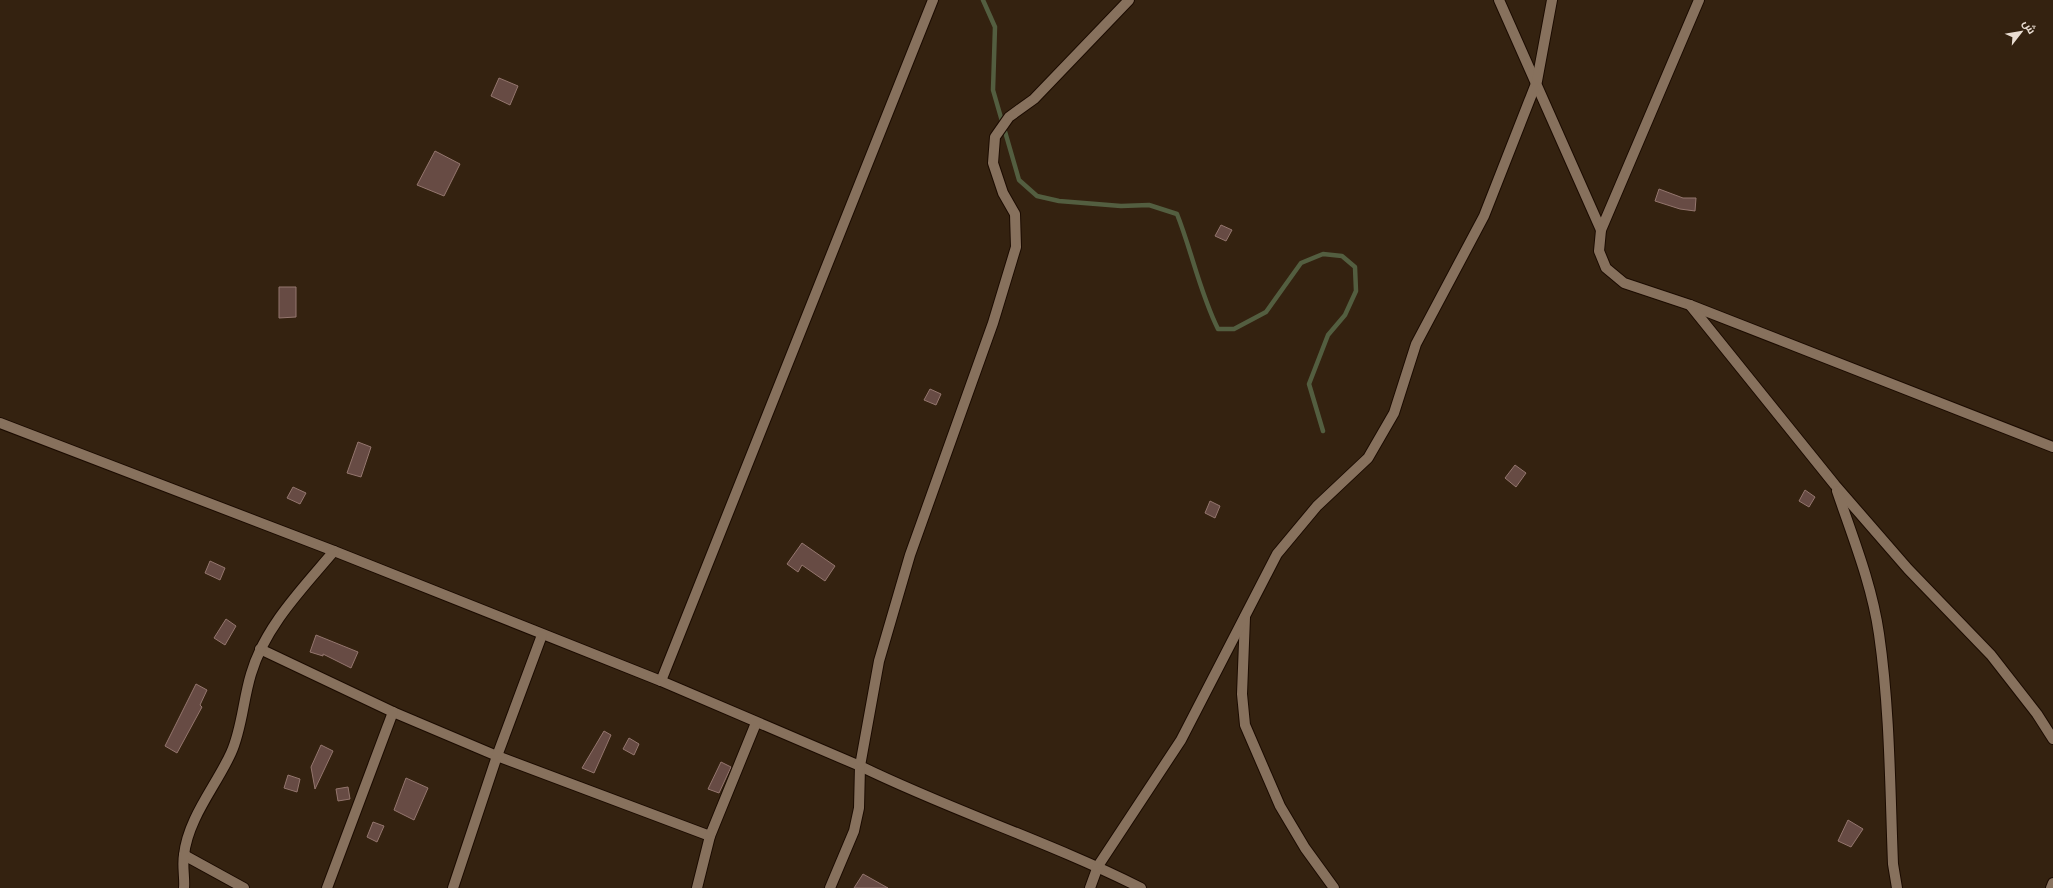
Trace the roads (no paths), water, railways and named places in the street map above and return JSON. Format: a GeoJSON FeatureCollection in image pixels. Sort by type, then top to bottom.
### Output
{"type":"FeatureCollection","features":[{"type":"Feature","properties":{"kind":"street"},"geometry":{"type":"LineString","coordinates":[[662,681],[933,0]]}},
{"type":"Feature","properties":{"kind":"street"},"geometry":{"type":"LineString","coordinates":[[833,887],[854,831],[859,808],[860,766],[879,661],[910,555],[993,323],[1016,247],[1015,214],[1003,193],[992,163],[995,137],[1009,117],[1034,99],[1129,0]]}},
{"type":"Feature","properties":{"kind":"street"},"geometry":{"type":"LineString","coordinates":[[1499,0],[1537,81],[1601,230]]}},
{"type":"Feature","properties":{"kind":"street"},"geometry":{"type":"LineString","coordinates":[[1090,888],[1098,866],[1181,740],[1277,554],[1317,506],[1368,458],[1394,413],[1416,344],[1484,216],[1537,81],[1552,0]]}},
{"type":"Feature","properties":{"kind":"street"},"geometry":{"type":"LineString","coordinates":[[1699,0],[1601,230],[1599,251],[1606,268],[1624,283],[1690,305],[2053,447]]}},
{"type":"Feature","properties":{"kind":"street"},"geometry":{"type":"LineString","coordinates":[[1690,305],[1835,486],[1908,569],[1991,655],[2037,714],[2053,739]]}},
{"type":"Feature","properties":{"kind":"street"},"geometry":{"type":"LineString","coordinates":[[0,423],[334,551],[542,635],[662,681],[976,817],[1098,866],[1141,888]]}},
{"type":"Feature","properties":{"kind":"street"},"geometry":{"type":"LineString","coordinates":[[1835,486],[1865,572],[1879,632],[1887,699],[1893,864],[1897,888]]}},
{"type":"Feature","properties":{"kind":"street"},"geometry":{"type":"LineString","coordinates":[[184,888],[184,855],[188,836],[199,812],[232,752],[251,673],[260,649],[290,604],[334,551]]}},
{"type":"Feature","properties":{"kind":"street"},"geometry":{"type":"LineString","coordinates":[[1245,615],[1242,694],[1245,725],[1280,806],[1306,848],[1334,888]]}},
{"type":"Feature","properties":{"kind":"street"},"geometry":{"type":"LineString","coordinates":[[453,888],[497,756],[542,635]]}},
{"type":"Feature","properties":{"kind":"street"},"geometry":{"type":"LineString","coordinates":[[260,649],[393,712],[497,756],[710,836]]}},
{"type":"Feature","properties":{"kind":"street"},"geometry":{"type":"LineString","coordinates":[[326,888],[393,712]]}},
{"type":"Feature","properties":{"kind":"street"},"geometry":{"type":"LineString","coordinates":[[697,888],[710,836],[756,723]]}},
{"type":"Feature","properties":{"kind":"street"},"geometry":{"type":"LineString","coordinates":[[184,855],[244,888]]}},
{"type":"Feature","properties":{"kind":"street"},"geometry":{"type":"LineString","coordinates":[[2051,888],[2053,883]]}},
{"type":"Feature","properties":{"kind":"waterway"},"geometry":{"type":"LineString","coordinates":[[983,0],[995,27],[993,90],[1019,180],[1037,196],[1059,201],[1121,206],[1149,205],[1177,214],[1201,287],[1218,329],[1234,329],[1266,312],[1301,263],[1323,254],[1342,256],[1355,267],[1356,291],[1345,315],[1328,335],[1309,384],[1323,431]]}}]}
